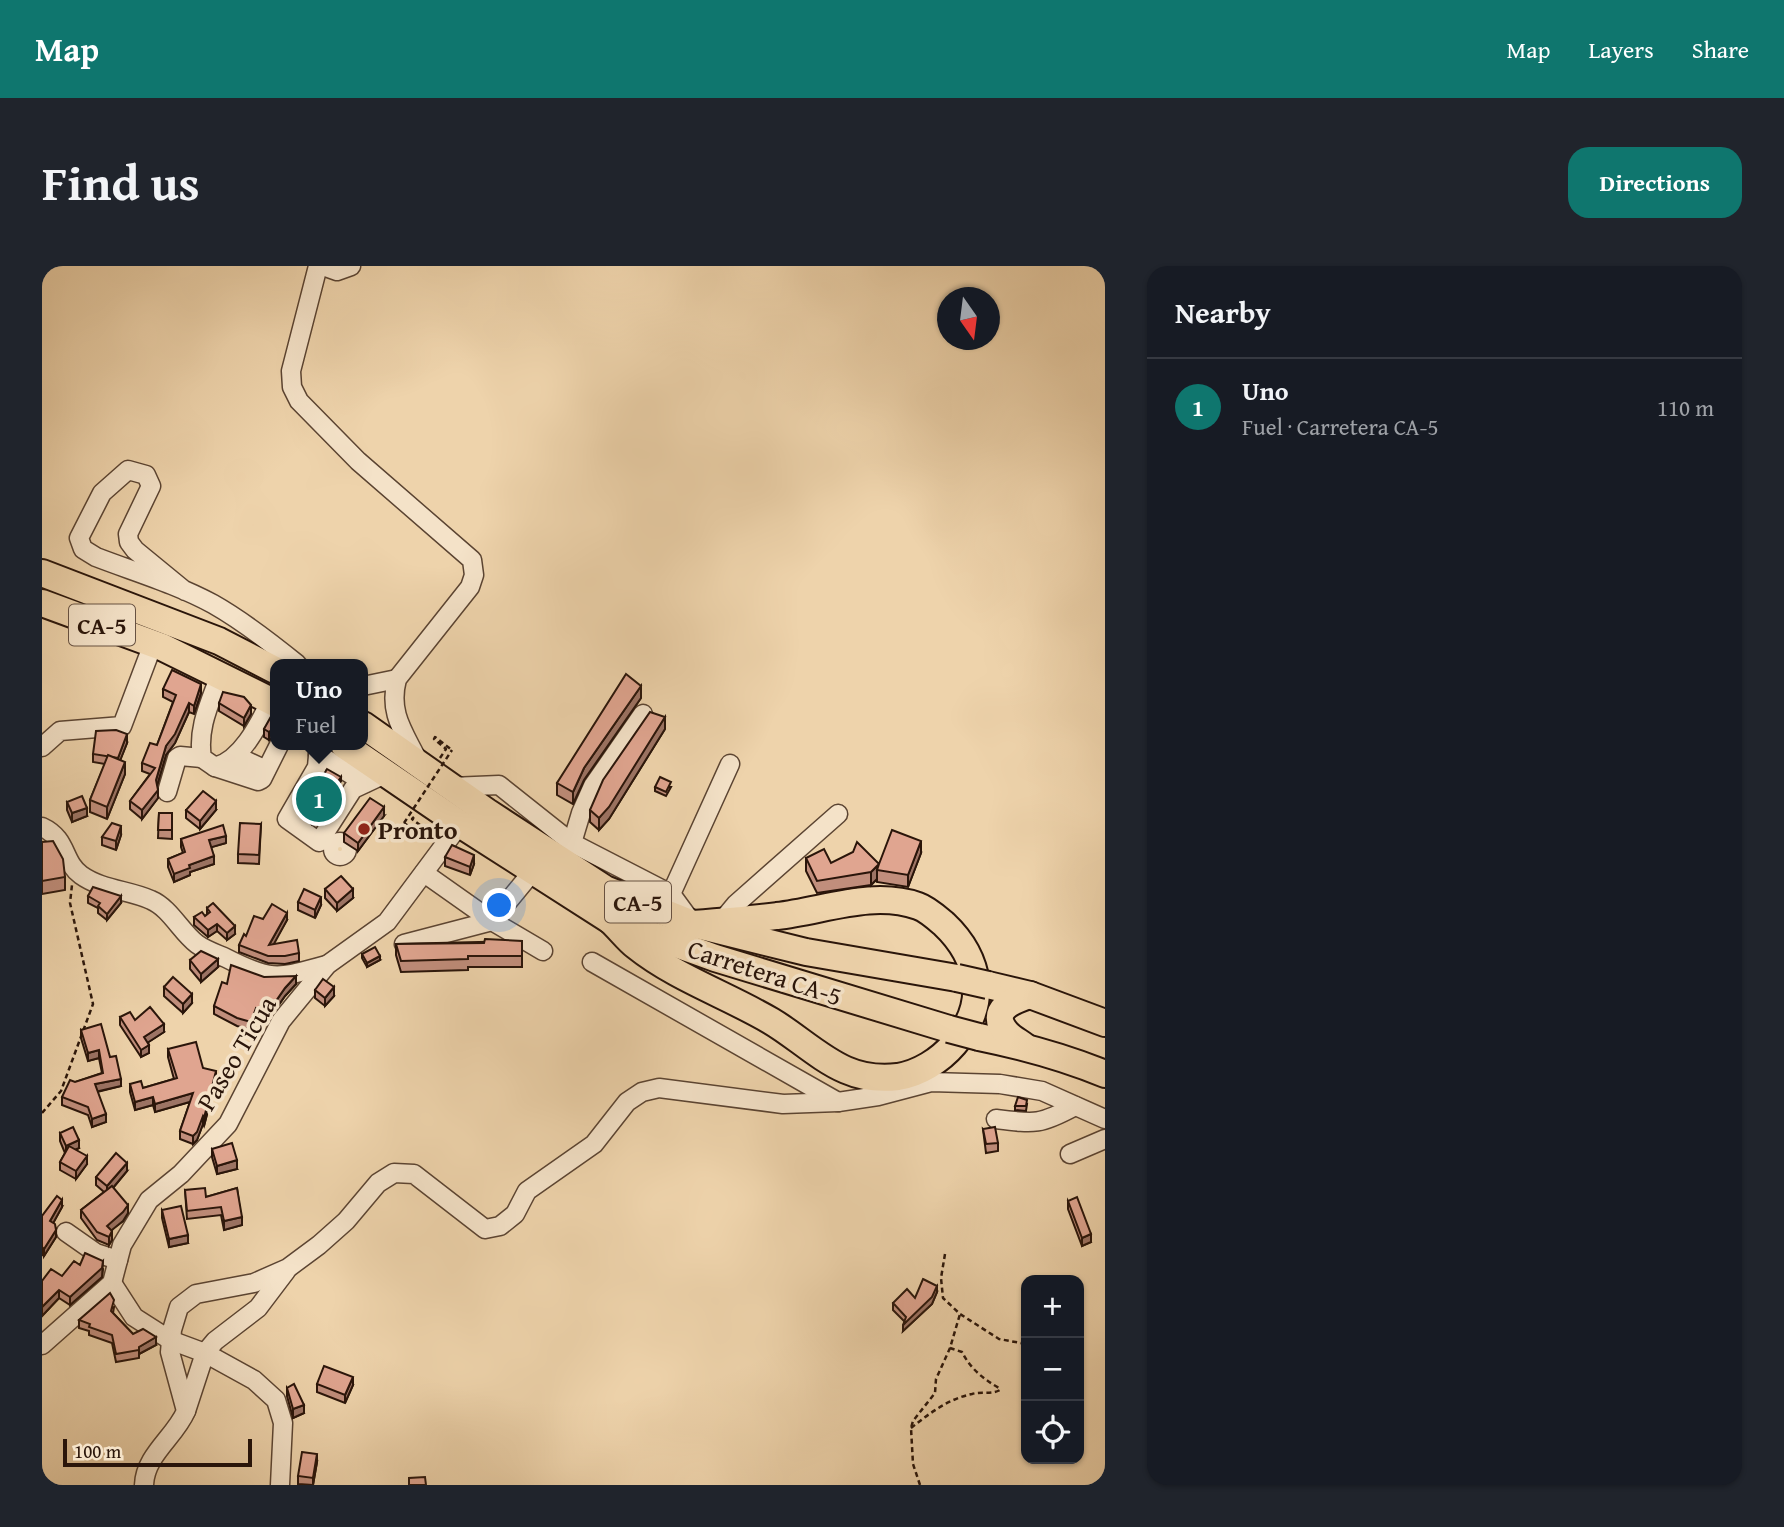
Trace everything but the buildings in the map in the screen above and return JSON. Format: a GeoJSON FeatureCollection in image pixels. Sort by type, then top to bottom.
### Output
{"type":"FeatureCollection","features":[{"type":"Feature","properties":{"kind":"highway","name":"CA-5"},"geometry":{"type":"LineString","coordinates":[[42,573],[219,640],[270,667]]}},
{"type":"Feature","properties":{"kind":"highway","name":"CA-5"},"geometry":{"type":"LineString","coordinates":[[42,605],[153,644],[270,700]]}},
{"type":"Feature","properties":{"kind":"highway","name":"Carretera CA-5"},"geometry":{"type":"LineString","coordinates":[[368,728],[605,889],[693,924],[806,952],[957,978],[1030,995],[1105,1023]]}},
{"type":"Feature","properties":{"kind":"highway","name":"Carretera CA-5"},"geometry":{"type":"LineString","coordinates":[[349,750],[376,778],[460,824],[610,920],[715,958],[949,1029],[1068,1059],[1105,1074]]}},
{"type":"Feature","properties":{"kind":"highway"},"geometry":{"type":"LineString","coordinates":[[610,920],[636,946],[673,969],[769,1020],[845,1070],[871,1077],[898,1077],[924,1069],[939,1073],[946,1053],[962,1034],[973,1011],[976,984],[970,958],[957,937],[920,906],[893,900],[864,901],[779,916],[693,924]]}},
{"type":"Feature","properties":{"kind":"highway"},"geometry":{"type":"LineString","coordinates":[[1024,1046],[1005,1032],[1001,1020],[1003,1008],[1011,1000],[1030,995]]}},
{"type":"Feature","properties":{"kind":"street"},"geometry":{"type":"LineString","coordinates":[[351,266],[337,271],[321,266],[291,371],[292,387],[299,401],[358,461],[472,560],[474,575],[470,587],[397,679],[393,709],[419,763]]}},
{"type":"Feature","properties":{"kind":"street"},"geometry":{"type":"LineString","coordinates":[[185,591],[128,542],[128,534],[151,486],[146,475],[128,470],[102,493],[79,538],[83,549],[96,558],[185,591],[212,604],[257,631],[291,659]]}},
{"type":"Feature","properties":{"kind":"street"},"geometry":{"type":"LineString","coordinates":[[42,747],[60,731],[122,726],[153,644]]}},
{"type":"Feature","properties":{"kind":"street"},"geometry":{"type":"LineString","coordinates":[[209,763],[200,747],[204,714],[220,675]]}},
{"type":"Feature","properties":{"kind":"street"},"geometry":{"type":"LineString","coordinates":[[368,685],[397,679]]}},
{"type":"Feature","properties":{"kind":"street"},"geometry":{"type":"LineString","coordinates":[[209,763],[226,764],[236,756],[270,706]]}},
{"type":"Feature","properties":{"kind":"street"},"geometry":{"type":"LineString","coordinates":[[572,843],[593,786],[643,714]]}},
{"type":"Feature","properties":{"kind":"street"},"geometry":{"type":"LineString","coordinates":[[167,792],[177,758],[180,756],[258,780],[262,779],[276,750]]}},
{"type":"Feature","properties":{"kind":"street"},"geometry":{"type":"LineString","coordinates":[[319,750],[317,767],[286,819],[330,845],[331,824],[353,789],[376,778]]}},
{"type":"Feature","properties":{"kind":"street"},"geometry":{"type":"LineString","coordinates":[[321,750],[376,778]]}},
{"type":"Feature","properties":{"kind":"street"},"geometry":{"type":"LineString","coordinates":[[236,756],[267,769]]}},
{"type":"Feature","properties":{"kind":"street"},"geometry":{"type":"LineString","coordinates":[[671,894],[730,764]]}},
{"type":"Feature","properties":{"kind":"street"},"geometry":{"type":"LineString","coordinates":[[451,787],[499,785],[572,843],[671,894],[693,924]]}},
{"type":"Feature","properties":{"kind":"street"},"geometry":{"type":"LineString","coordinates":[[721,922],[736,904],[838,814]]}},
{"type":"Feature","properties":{"kind":"street","name":"Paseo Ticua"},"geometry":{"type":"LineString","coordinates":[[112,1283],[122,1245],[149,1200],[181,1174],[228,1124],[281,1021],[327,965],[387,922],[460,824]]}},
{"type":"Feature","properties":{"kind":"street"},"geometry":{"type":"LineString","coordinates":[[42,827],[55,833],[74,868],[93,881],[153,900],[197,944],[266,976],[284,977],[327,965]]}},
{"type":"Feature","properties":{"kind":"street"},"geometry":{"type":"LineString","coordinates":[[404,944],[492,921],[533,870]]}},
{"type":"Feature","properties":{"kind":"street"},"geometry":{"type":"LineString","coordinates":[[424,873],[492,921],[543,951]]}},
{"type":"Feature","properties":{"kind":"street"},"geometry":{"type":"LineString","coordinates":[[592,962],[838,1102]]}},
{"type":"Feature","properties":{"kind":"street"},"geometry":{"type":"LineString","coordinates":[[186,1411],[174,1371],[170,1340],[179,1307],[196,1294],[254,1283],[288,1268],[346,1221],[378,1183],[394,1173],[414,1174],[485,1229],[500,1226],[514,1214],[527,1191],[594,1143],[627,1102],[642,1093],[659,1088],[783,1104],[838,1102],[878,1096],[916,1085],[939,1073],[1042,1091],[1105,1119]]}},
{"type":"Feature","properties":{"kind":"street"},"geometry":{"type":"LineString","coordinates":[[996,1119],[1033,1124],[1049,1120],[1075,1105]]}},
{"type":"Feature","properties":{"kind":"street"},"geometry":{"type":"LineString","coordinates":[[1070,1154],[1105,1139]]}},
{"type":"Feature","properties":{"kind":"street"},"geometry":{"type":"LineString","coordinates":[[66,1233],[96,1253],[118,1260]]}},
{"type":"Feature","properties":{"kind":"street"},"geometry":{"type":"LineString","coordinates":[[144,1485],[145,1475],[156,1453],[172,1435],[186,1411],[205,1353],[215,1341],[258,1308],[288,1268]]}},
{"type":"Feature","properties":{"kind":"street"},"geometry":{"type":"LineString","coordinates":[[44,1342],[112,1283],[134,1317],[170,1340],[205,1353],[254,1380],[276,1400],[283,1423],[280,1485]]}},
{"type":"Feature","properties":{"kind":"path"},"geometry":{"type":"LineString","coordinates":[[412,819],[425,829],[421,835],[404,823],[452,750],[435,737],[446,749]]}},
{"type":"Feature","properties":{"kind":"path"},"geometry":{"type":"LineString","coordinates":[[42,1113],[61,1091],[93,1004],[70,903],[74,868]]}},
{"type":"Feature","properties":{"kind":"path"},"geometry":{"type":"LineString","coordinates":[[945,1254],[941,1295],[960,1314],[999,1339],[1021,1343]]}},
{"type":"Feature","properties":{"kind":"path"},"geometry":{"type":"LineString","coordinates":[[920,1485],[913,1464],[911,1428],[913,1421],[935,1393],[936,1379],[950,1348],[960,1314]]}},
{"type":"Feature","properties":{"kind":"path"},"geometry":{"type":"LineString","coordinates":[[911,1428],[951,1400],[977,1392],[995,1393],[1000,1390],[983,1379],[966,1361],[962,1352],[950,1348]]}},
{"type":"Feature","properties":{"kind":"place","name":"Uno"},"geometry":{"type":"Point","coordinates":[319,799]}},
{"type":"Feature","properties":{"kind":"place","name":"Pronto"},"geometry":{"type":"Point","coordinates":[364,829]}}]}
